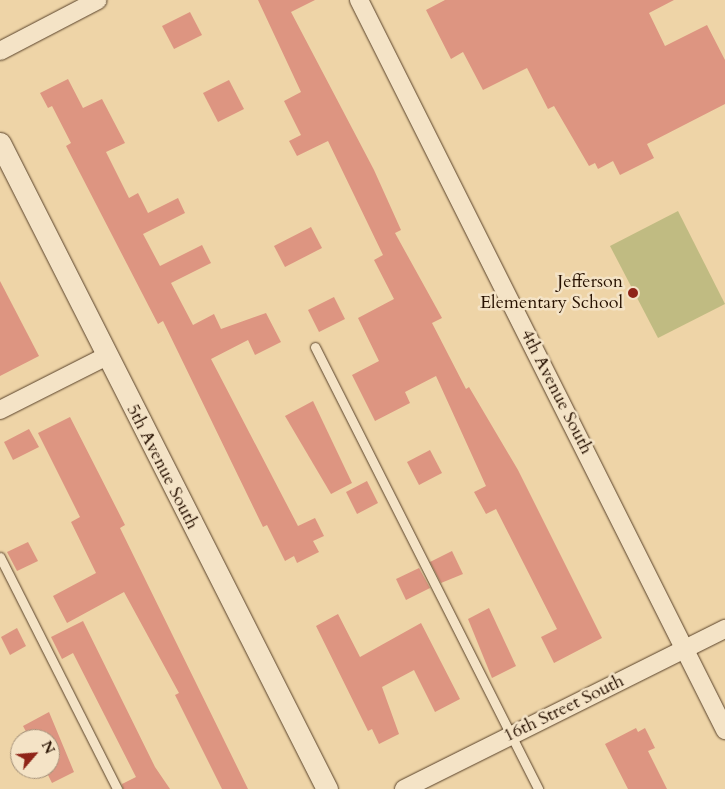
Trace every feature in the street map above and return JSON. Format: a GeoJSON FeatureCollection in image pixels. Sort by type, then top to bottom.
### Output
{"type":"FeatureCollection","features":[{"type":"Feature","properties":{"kind":"street"},"geometry":{"type":"LineString","coordinates":[[0,51],[98,0]]}},
{"type":"Feature","properties":{"kind":"street","name":"4th Avenue South"},"geometry":{"type":"LineString","coordinates":[[359,0],[725,730]]}},
{"type":"Feature","properties":{"kind":"street","name":"5th Avenue South"},"geometry":{"type":"LineString","coordinates":[[0,143],[327,789]]}},
{"type":"Feature","properties":{"kind":"street"},"geometry":{"type":"LineString","coordinates":[[0,410],[107,356]]}},
{"type":"Feature","properties":{"kind":"street","name":"16th Street South"},"geometry":{"type":"LineString","coordinates":[[404,789],[725,629]]}},
{"type":"Feature","properties":{"kind":"lane"},"geometry":{"type":"LineString","coordinates":[[315,347],[538,789]]}},
{"type":"Feature","properties":{"kind":"lane"},"geometry":{"type":"LineString","coordinates":[[0,557],[117,789]]}},
{"type":"Feature","properties":{"kind":"shaded area"},"geometry":{"type":"Polygon","coordinates":[[[678,211],[725,304],[658,338],[610,246],[678,211]]]}},
{"type":"Feature","properties":{"kind":"building"},"geometry":{"type":"Polygon","coordinates":[[[258,0],[315,0],[291,12],[374,170],[401,230],[395,233],[442,318],[432,323],[466,389],[469,387],[518,470],[602,638],[554,663],[541,637],[557,629],[496,509],[486,514],[474,492],[486,486],[436,376],[405,392],[410,403],[375,421],[352,375],[379,361],[358,318],[394,299],[374,260],[383,255],[328,141],[297,156],[289,141],[301,135],[284,101],[301,92],[258,0]]]}},
{"type":"Feature","properties":{"kind":"building"},"geometry":{"type":"Polygon","coordinates":[[[445,0],[674,0],[649,13],[665,46],[707,25],[725,60],[725,104],[647,144],[654,158],[620,175],[613,161],[598,169],[595,163],[589,166],[554,106],[548,109],[527,68],[483,90],[463,52],[451,59],[426,10],[445,0]]]}},
{"type":"Feature","properties":{"kind":"building"},"geometry":{"type":"Polygon","coordinates":[[[190,12],[202,35],[174,49],[162,26],[190,12]]]}},
{"type":"Feature","properties":{"kind":"building"},"geometry":{"type":"Polygon","coordinates":[[[68,79],[83,108],[102,99],[125,143],[106,152],[129,198],[138,193],[148,213],[178,198],[185,213],[143,234],[160,266],[202,245],[211,263],[171,283],[193,325],[214,314],[221,329],[266,313],[281,342],[255,355],[248,340],[211,359],[298,526],[315,518],[324,536],[313,541],[319,552],[297,563],[294,556],[285,561],[267,525],[263,527],[163,321],[158,324],[66,146],[71,143],[52,106],[48,108],[40,93],[68,79]]]}},
{"type":"Feature","properties":{"kind":"building"},"geometry":{"type":"Polygon","coordinates":[[[229,80],[244,109],[218,122],[203,93],[229,80]]]}},
{"type":"Feature","properties":{"kind":"building"},"geometry":{"type":"Polygon","coordinates":[[[311,227],[322,248],[285,267],[274,246],[311,227]]]}},
{"type":"Feature","properties":{"kind":"building"},"geometry":{"type":"Polygon","coordinates":[[[0,281],[39,356],[0,376],[0,281]]]}},
{"type":"Feature","properties":{"kind":"building"},"geometry":{"type":"Polygon","coordinates":[[[334,297],[345,319],[319,332],[308,310],[334,297]]]}},
{"type":"Feature","properties":{"kind":"building"},"geometry":{"type":"Polygon","coordinates":[[[313,401],[352,483],[331,494],[285,416],[313,401]]]}},
{"type":"Feature","properties":{"kind":"building"},"geometry":{"type":"Polygon","coordinates":[[[70,417],[125,525],[120,528],[248,789],[222,789],[175,695],[179,693],[124,592],[67,623],[53,596],[96,573],[71,522],[80,517],[38,433],[70,417]]]}},
{"type":"Feature","properties":{"kind":"building"},"geometry":{"type":"Polygon","coordinates":[[[29,429],[39,447],[13,460],[4,442],[29,429]]]}},
{"type":"Feature","properties":{"kind":"building"},"geometry":{"type":"Polygon","coordinates":[[[430,450],[442,473],[419,485],[407,462],[430,450]]]}},
{"type":"Feature","properties":{"kind":"building"},"geometry":{"type":"Polygon","coordinates":[[[367,481],[378,503],[357,514],[346,492],[367,481]]]}},
{"type":"Feature","properties":{"kind":"building"},"geometry":{"type":"Polygon","coordinates":[[[28,542],[38,561],[17,571],[7,552],[28,542]]]}},
{"type":"Feature","properties":{"kind":"building"},"geometry":{"type":"Polygon","coordinates":[[[452,551],[463,574],[441,583],[430,562],[452,551]]]}},
{"type":"Feature","properties":{"kind":"building"},"geometry":{"type":"Polygon","coordinates":[[[419,568],[430,588],[406,600],[396,579],[419,568]]]}},
{"type":"Feature","properties":{"kind":"building"},"geometry":{"type":"Polygon","coordinates":[[[489,608],[516,666],[492,678],[468,619],[489,608]]]}},
{"type":"Feature","properties":{"kind":"building"},"geometry":{"type":"Polygon","coordinates":[[[338,614],[360,657],[421,623],[460,699],[435,712],[414,670],[382,687],[399,734],[379,744],[372,729],[368,731],[316,626],[338,614]]]}},
{"type":"Feature","properties":{"kind":"building"},"geometry":{"type":"Polygon","coordinates":[[[83,621],[155,767],[170,789],[123,789],[122,784],[136,777],[73,653],[62,659],[51,637],[83,621]]]}},
{"type":"Feature","properties":{"kind":"building"},"geometry":{"type":"Polygon","coordinates":[[[17,628],[26,646],[10,655],[1,637],[17,628]]]}},
{"type":"Feature","properties":{"kind":"building"},"geometry":{"type":"Polygon","coordinates":[[[49,712],[56,729],[25,729],[23,726],[49,712]]]}},
{"type":"Feature","properties":{"kind":"building"},"geometry":{"type":"Polygon","coordinates":[[[636,728],[638,732],[645,728],[655,748],[648,751],[667,789],[628,789],[605,744],[636,728]]]}},
{"type":"Feature","properties":{"kind":"building"},"geometry":{"type":"Polygon","coordinates":[[[60,738],[74,772],[60,779],[60,738]]]}},
{"type":"Feature","properties":{"kind":"building"},"geometry":{"type":"Polygon","coordinates":[[[50,779],[60,779],[52,783],[50,779]]]}},
{"type":"Feature","properties":{"kind":"place","name":"Jefferson Elementary School"},"geometry":{"type":"Point","coordinates":[633,293]}}]}
